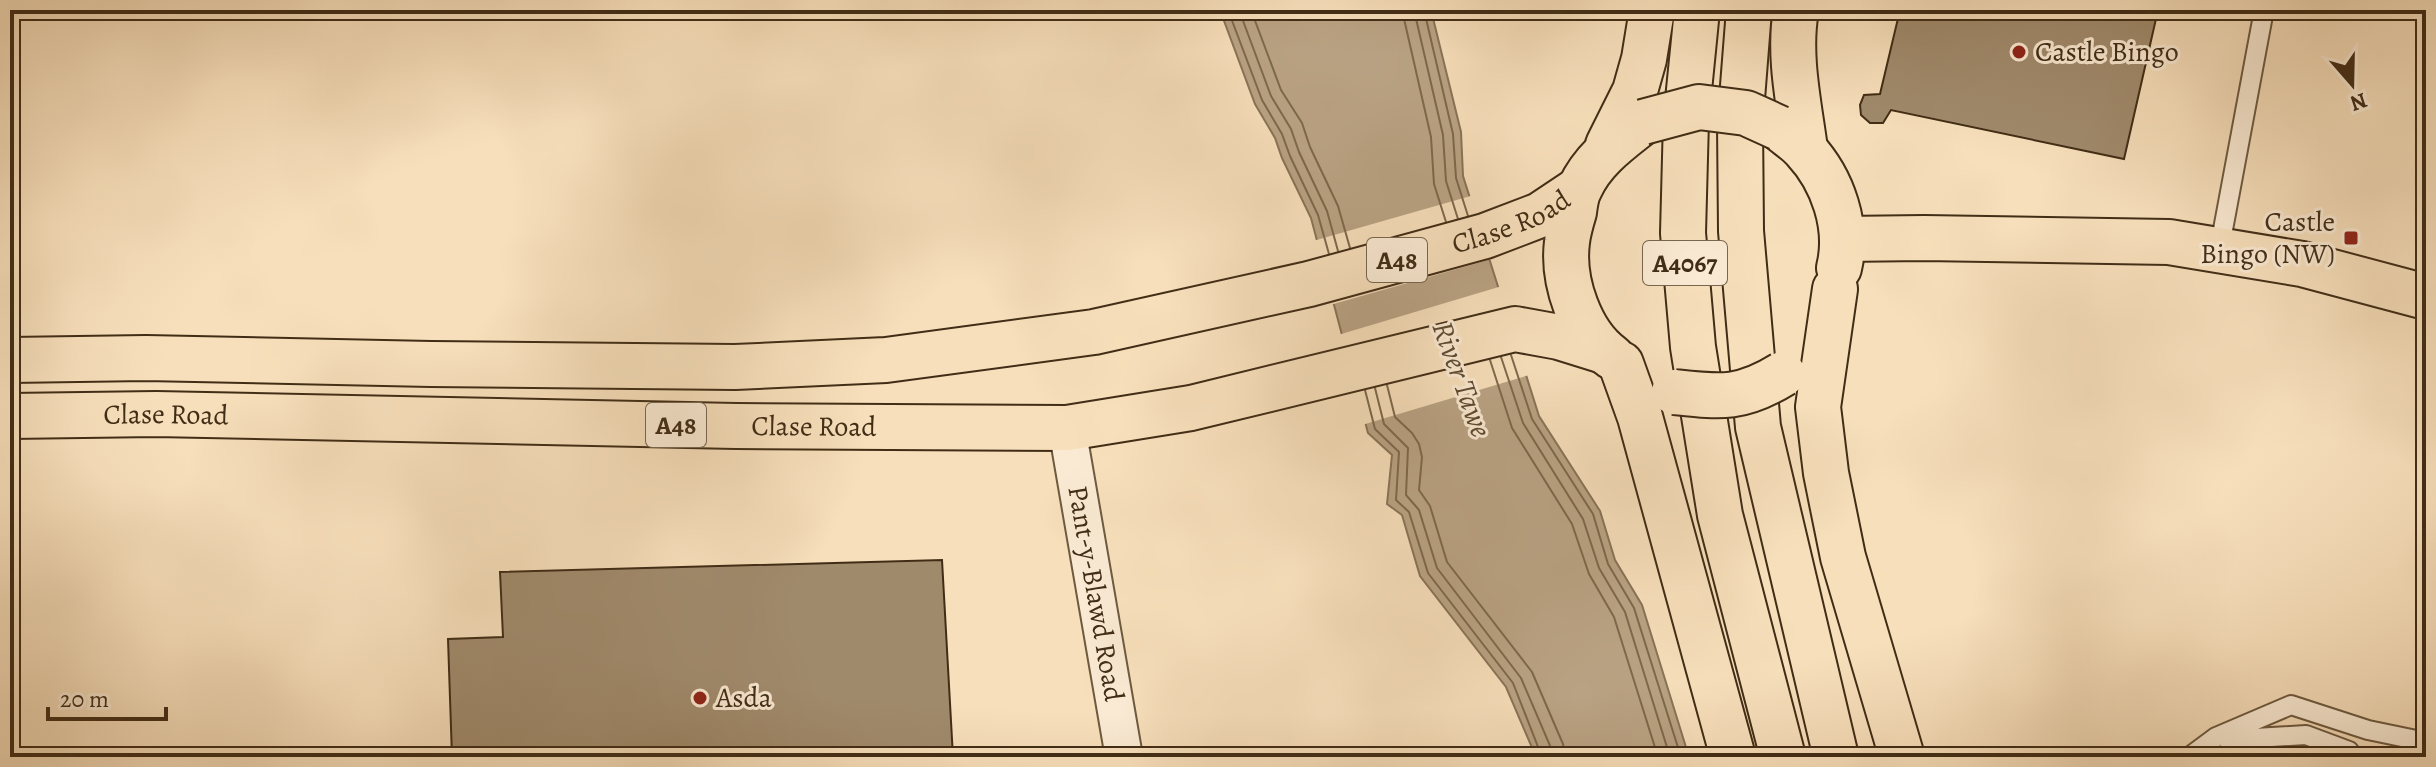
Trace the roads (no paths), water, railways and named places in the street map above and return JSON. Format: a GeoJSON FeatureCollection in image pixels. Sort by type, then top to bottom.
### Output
{"type":"FeatureCollection","features":[{"type":"Feature","properties":{"kind":"main road"},"geometry":{"type":"LineString","coordinates":[[1652,10],[1635,91],[1606,151],[1579,189],[1566,244],[1571,294],[1578,314],[1612,358],[1640,417],[1733,757]]}},
{"type":"Feature","properties":{"kind":"main road","name":"A4067"},"geometry":{"type":"LineString","coordinates":[[1697,10],[1686,120],[1683,233],[1693,347],[1720,515],[1783,757]]}},
{"type":"Feature","properties":{"kind":"main road","name":"A4067"},"geometry":{"type":"LineString","coordinates":[[1749,10],[1740,124],[1741,231],[1758,427],[1836,757]]}},
{"type":"Feature","properties":{"kind":"main road"},"geometry":{"type":"LineString","coordinates":[[1792,139],[1796,10]]}},
{"type":"Feature","properties":{"kind":"main road"},"geometry":{"type":"LineString","coordinates":[[1606,151],[1643,122],[1699,107],[1746,113],[1792,139],[1831,188],[1839,212],[1842,239],[1818,407],[1826,473],[1843,557],[1902,757]]}},
{"type":"Feature","properties":{"kind":"main road","name":"Clase Road"},"geometry":{"type":"LineString","coordinates":[[10,360],[146,358],[735,367],[886,360],[1094,332],[1309,284],[1485,236],[1540,215],[1579,189]]}},
{"type":"Feature","properties":{"kind":"main road"},"geometry":{"type":"LineString","coordinates":[[1842,239],[2169,242],[2302,264],[2426,297]]}},
{"type":"Feature","properties":{"kind":"main road"},"geometry":{"type":"LineString","coordinates":[[1612,358],[1674,392],[1718,397],[1764,385],[1783,374],[1800,356],[1814,336],[1835,289]]}},
{"type":"Feature","properties":{"kind":"main road","name":"Clase Road"},"geometry":{"type":"LineString","coordinates":[[10,416],[156,414],[736,426],[1067,428],[1191,408],[1515,329],[1559,337],[1612,358]]}},
{"type":"Feature","properties":{"kind":"street","name":"Pant-y-Blawd Road"},"geometry":{"type":"LineString","coordinates":[[1067,428],[1124,757]]}},
{"type":"Feature","properties":{"kind":"lane"},"geometry":{"type":"LineString","coordinates":[[2219,251],[2264,10]]}},
{"type":"Feature","properties":{"kind":"lane"},"geometry":{"type":"LineString","coordinates":[[2189,757],[2216,737],[2291,705],[2368,730],[2426,742]]}},
{"type":"Feature","properties":{"kind":"lane"},"geometry":{"type":"LineString","coordinates":[[2222,757],[2239,739],[2306,735],[2350,754]]}},
{"type":"Feature","properties":{"kind":"lane"},"geometry":{"type":"LineString","coordinates":[[2309,757],[2320,753],[2350,754]]}},
{"type":"Feature","properties":{"kind":"water","name":"River Tawe"},"geometry":{"type":"Polygon","coordinates":[[[1220,10],[1431,10],[1461,132],[1463,176],[1539,416],[1600,511],[1615,560],[1642,605],[1689,757],[1536,757],[1506,687],[1420,576],[1402,515],[1387,504],[1392,455],[1368,433],[1311,218],[1275,138],[1255,104],[1220,10]]]}},
{"type":"Feature","properties":{"kind":"place","name":"Castle Bingo"},"geometry":{"type":"Point","coordinates":[2019,52]}},
{"type":"Feature","properties":{"kind":"place","name":"Castle Bingo (NW)"},"geometry":{"type":"Point","coordinates":[2351,238]}},
{"type":"Feature","properties":{"kind":"place","name":"Asda"},"geometry":{"type":"Point","coordinates":[700,698]}}]}
